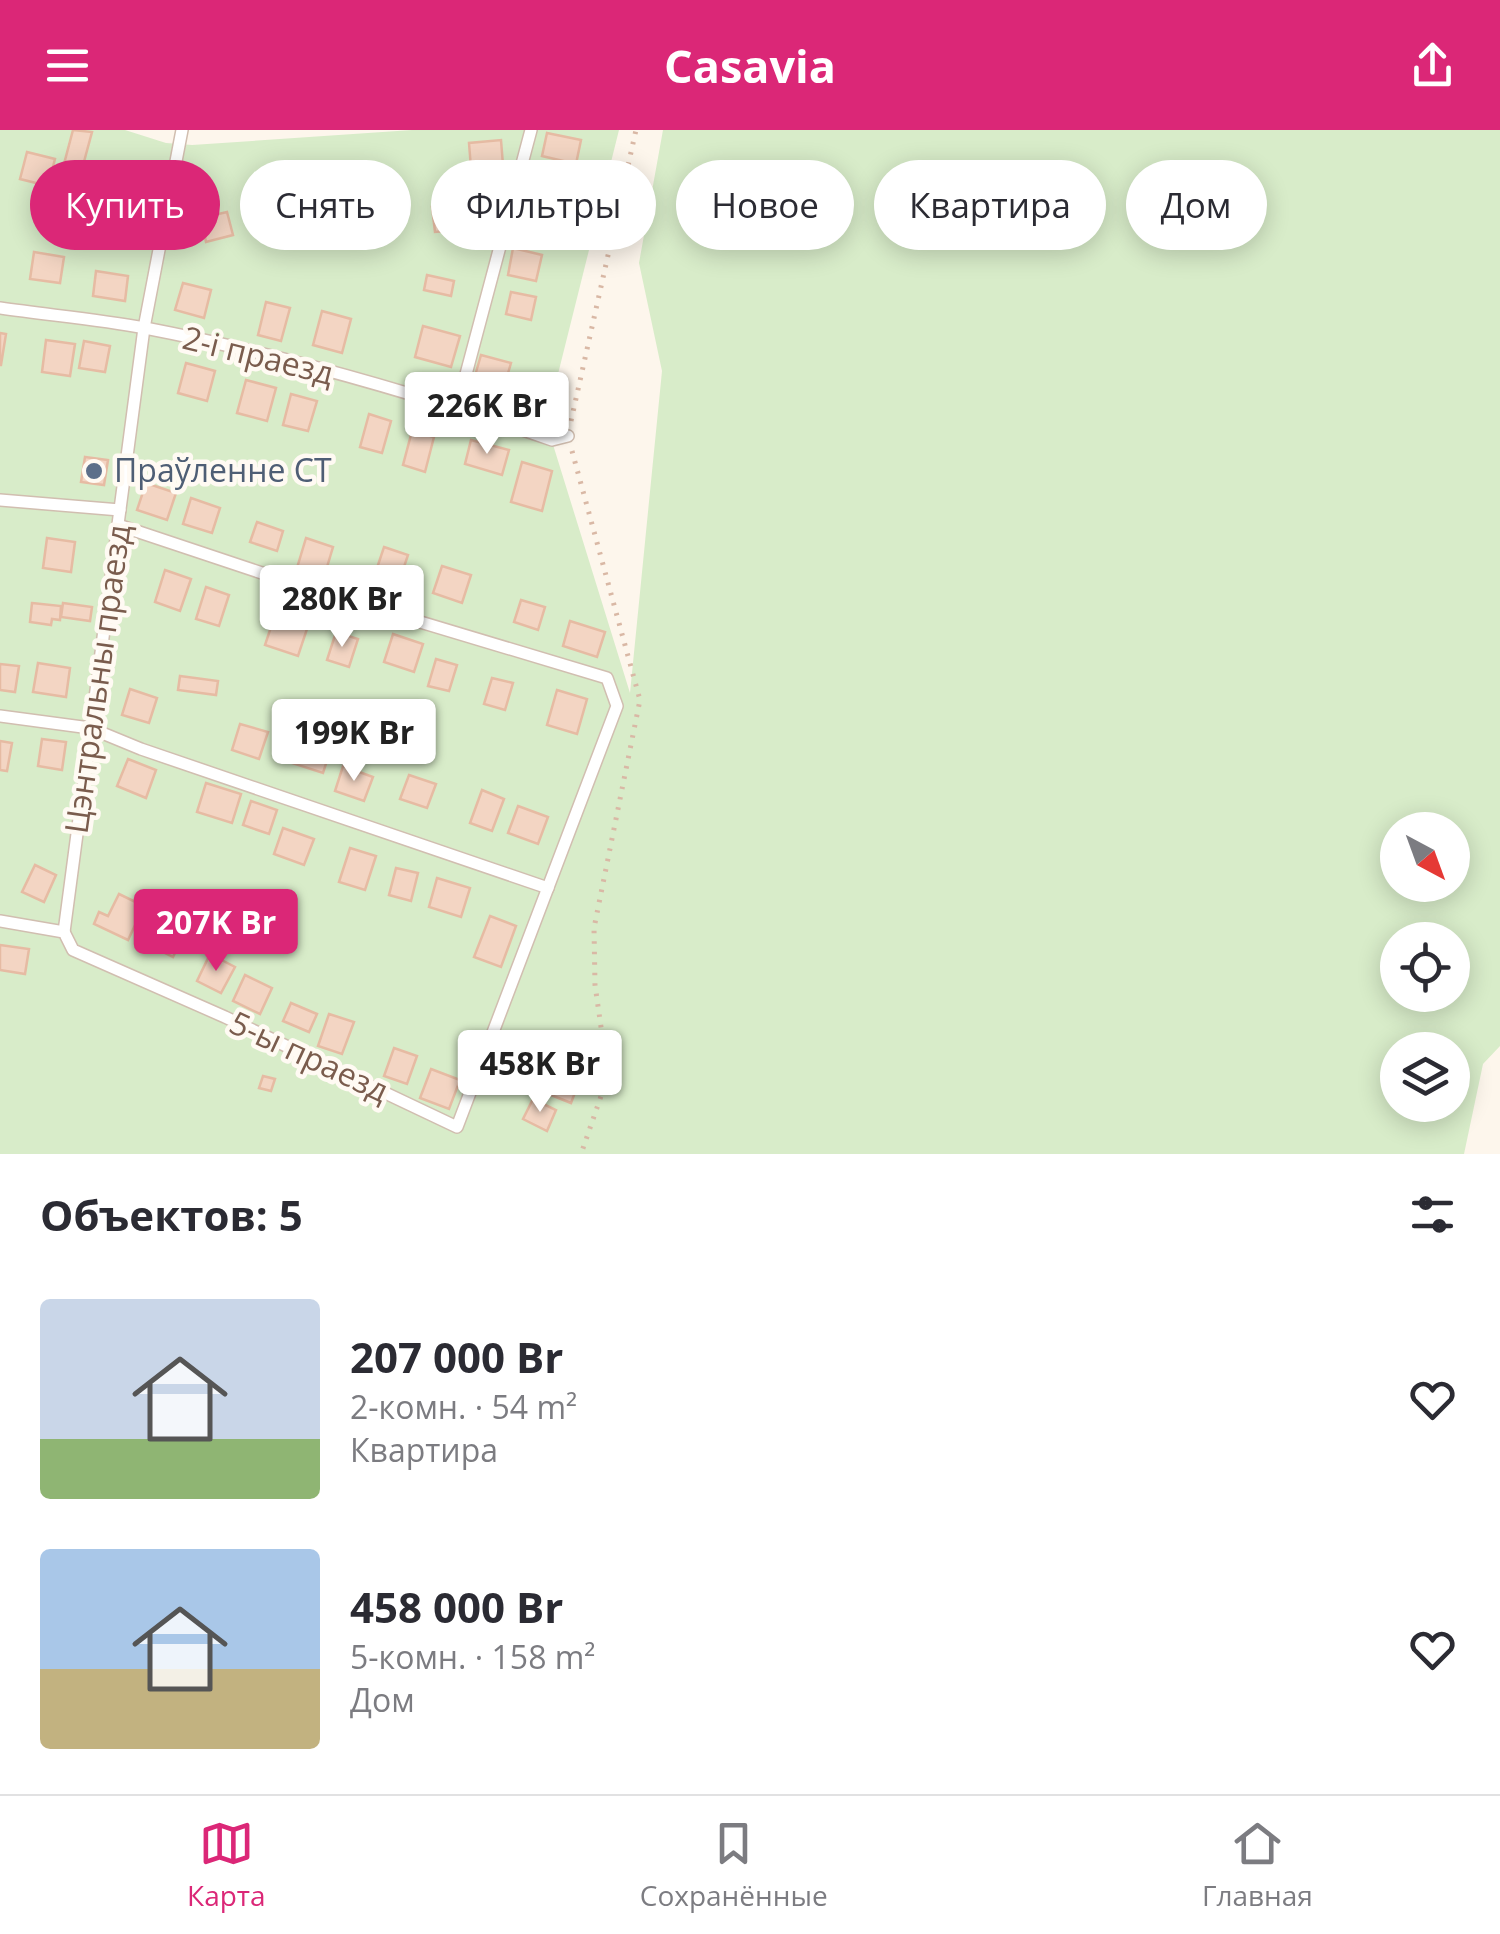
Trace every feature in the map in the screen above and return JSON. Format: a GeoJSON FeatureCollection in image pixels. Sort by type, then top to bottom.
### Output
{"type":"FeatureCollection","features":[{"type":"Feature","properties":{"kind":"lane","name":"Цэнтральны праезд"},"geometry":{"type":"LineString","coordinates":[[64,932],[144,328],[182,130]]}},
{"type":"Feature","properties":{"kind":"lane"},"geometry":{"type":"LineString","coordinates":[[458,408],[531,130]]}},
{"type":"Feature","properties":{"kind":"lane","name":"2-і праезд"},"geometry":{"type":"LineString","coordinates":[[0,308],[144,328],[458,408],[552,440],[568,436]]}},
{"type":"Feature","properties":{"kind":"lane"},"geometry":{"type":"LineString","coordinates":[[0,500],[120,510]]}},
{"type":"Feature","properties":{"kind":"lane","name":"5-ы праезд"},"geometry":{"type":"LineString","coordinates":[[0,921],[64,932],[74,950],[225,1016],[457,1127],[617,706],[607,678],[307,588],[118,525]]}},
{"type":"Feature","properties":{"kind":"lane"},"geometry":{"type":"LineString","coordinates":[[0,716],[90,728],[140,750],[548,888]]}},
{"type":"Feature","properties":{"kind":"path"},"geometry":{"type":"LineString","coordinates":[[580,1154],[608,1076],[595,985],[594,928],[640,700],[568,436],[636,130]]}},
{"type":"Feature","properties":{"kind":"green space"},"geometry":{"type":"Polygon","coordinates":[[[0,130],[125,130],[166,143],[192,145],[412,130],[619,130],[612,160],[431,160],[431,250],[589,250],[546,422],[630,693],[662,371],[639,263],[641,250],[656,250],[656,169],[663,130],[1500,130],[1500,1046],[1483,1064],[1464,1154],[0,1154],[0,130]]]}},
{"type":"Feature","properties":{"kind":"building"},"geometry":{"type":"Polygon","coordinates":[[[73,130],[92,132],[84,160],[65,160],[73,130]]]}},
{"type":"Feature","properties":{"kind":"building"},"geometry":{"type":"Polygon","coordinates":[[[547,133],[581,140],[577,160],[542,156],[547,133]]]}},
{"type":"Feature","properties":{"kind":"building"},"geometry":{"type":"Polygon","coordinates":[[[501,140],[503,160],[470,160],[469,143],[501,140]]]}},
{"type":"Feature","properties":{"kind":"building"},"geometry":{"type":"Polygon","coordinates":[[[27,152],[55,159],[30,160],[30,182],[20,179],[27,152]]]}},
{"type":"Feature","properties":{"kind":"building"},"geometry":{"type":"Polygon","coordinates":[[[227,212],[233,235],[220,238],[220,214],[227,212]]]}},
{"type":"Feature","properties":{"kind":"building"},"geometry":{"type":"Polygon","coordinates":[[[513,250],[542,255],[536,281],[508,275],[513,250]]]}},
{"type":"Feature","properties":{"kind":"building"},"geometry":{"type":"Polygon","coordinates":[[[34,252],[64,257],[60,283],[30,279],[34,252]]]}},
{"type":"Feature","properties":{"kind":"building"},"geometry":{"type":"Polygon","coordinates":[[[96,271],[128,276],[125,301],[93,296],[96,271]]]}},
{"type":"Feature","properties":{"kind":"building"},"geometry":{"type":"Polygon","coordinates":[[[427,275],[454,281],[451,296],[424,290],[427,275]]]}},
{"type":"Feature","properties":{"kind":"building"},"geometry":{"type":"Polygon","coordinates":[[[183,283],[211,290],[204,318],[175,310],[183,283]]]}},
{"type":"Feature","properties":{"kind":"building"},"geometry":{"type":"Polygon","coordinates":[[[511,292],[536,297],[531,320],[506,314],[511,292]]]}},
{"type":"Feature","properties":{"kind":"building"},"geometry":{"type":"Polygon","coordinates":[[[266,302],[290,308],[281,341],[258,335],[266,302]]]}},
{"type":"Feature","properties":{"kind":"building"},"geometry":{"type":"Polygon","coordinates":[[[322,311],[351,319],[342,353],[313,345],[322,311]]]}},
{"type":"Feature","properties":{"kind":"building"},"geometry":{"type":"Polygon","coordinates":[[[423,326],[460,336],[451,367],[415,357],[423,326]]]}},
{"type":"Feature","properties":{"kind":"building"},"geometry":{"type":"Polygon","coordinates":[[[0,333],[6,334],[1,365],[0,365],[0,333]]]}},
{"type":"Feature","properties":{"kind":"building"},"geometry":{"type":"Polygon","coordinates":[[[46,340],[75,344],[70,376],[42,372],[46,340]]]}},
{"type":"Feature","properties":{"kind":"building"},"geometry":{"type":"Polygon","coordinates":[[[84,341],[110,346],[105,372],[79,368],[84,341]]]}},
{"type":"Feature","properties":{"kind":"building"},"geometry":{"type":"Polygon","coordinates":[[[481,355],[511,363],[504,387],[474,379],[481,355]]]}},
{"type":"Feature","properties":{"kind":"building"},"geometry":{"type":"Polygon","coordinates":[[[186,363],[215,371],[207,401],[178,393],[186,363]]]}},
{"type":"Feature","properties":{"kind":"building"},"geometry":{"type":"Polygon","coordinates":[[[246,380],[276,388],[267,421],[237,413],[246,380]]]}},
{"type":"Feature","properties":{"kind":"building"},"geometry":{"type":"Polygon","coordinates":[[[291,394],[317,401],[308,431],[283,425],[291,394]]]}},
{"type":"Feature","properties":{"kind":"building"},"geometry":{"type":"Polygon","coordinates":[[[369,414],[391,421],[382,453],[360,447],[369,414]]]}},
{"type":"Feature","properties":{"kind":"building"},"geometry":{"type":"Polygon","coordinates":[[[412,431],[434,437],[425,472],[403,465],[412,431]]]}},
{"type":"Feature","properties":{"kind":"building"},"geometry":{"type":"Polygon","coordinates":[[[471,440],[509,450],[502,475],[465,464],[471,440]]]}},
{"type":"Feature","properties":{"kind":"building","name":"Праўленне СТ"},"geometry":{"type":"Polygon","coordinates":[[[85,457],[108,460],[104,485],[81,482],[85,457]]]}},
{"type":"Feature","properties":{"kind":"building"},"geometry":{"type":"Polygon","coordinates":[[[522,462],[552,471],[542,511],[511,502],[522,462]]]}},
{"type":"Feature","properties":{"kind":"building"},"geometry":{"type":"Polygon","coordinates":[[[146,483],[176,493],[167,520],[137,510],[146,483]]]}},
{"type":"Feature","properties":{"kind":"building"},"geometry":{"type":"Polygon","coordinates":[[[191,498],[220,508],[212,533],[183,524],[191,498]]]}},
{"type":"Feature","properties":{"kind":"building"},"geometry":{"type":"Polygon","coordinates":[[[257,522],[283,531],[277,551],[250,542],[257,522]]]}},
{"type":"Feature","properties":{"kind":"building"},"geometry":{"type":"Polygon","coordinates":[[[47,538],[75,542],[71,572],[43,568],[47,538]]]}},
{"type":"Feature","properties":{"kind":"building"},"geometry":{"type":"Polygon","coordinates":[[[306,538],[333,547],[324,577],[297,568],[306,538]]]}},
{"type":"Feature","properties":{"kind":"building"},"geometry":{"type":"Polygon","coordinates":[[[384,547],[408,555],[399,582],[375,574],[384,547]]]}},
{"type":"Feature","properties":{"kind":"building"},"geometry":{"type":"Polygon","coordinates":[[[442,566],[471,575],[462,603],[433,593],[442,566]]]}},
{"type":"Feature","properties":{"kind":"building"},"geometry":{"type":"Polygon","coordinates":[[[165,570],[191,579],[180,611],[155,602],[165,570]]]}},
{"type":"Feature","properties":{"kind":"building"},"geometry":{"type":"Polygon","coordinates":[[[206,587],[229,595],[219,626],[196,619],[206,587]]]}},
{"type":"Feature","properties":{"kind":"building"},"geometry":{"type":"Polygon","coordinates":[[[521,600],[545,607],[538,630],[514,622],[521,600]]]}},
{"type":"Feature","properties":{"kind":"building"},"geometry":{"type":"Polygon","coordinates":[[[32,603],[61,606],[60,620],[52,619],[51,625],[30,622],[32,603]]]}},
{"type":"Feature","properties":{"kind":"building"},"geometry":{"type":"Polygon","coordinates":[[[63,603],[92,607],[90,621],[61,617],[63,603]]]}},
{"type":"Feature","properties":{"kind":"building"},"geometry":{"type":"Polygon","coordinates":[[[278,606],[311,617],[298,656],[265,645],[278,606]]]}},
{"type":"Feature","properties":{"kind":"building"},"geometry":{"type":"Polygon","coordinates":[[[570,621],[605,632],[597,657],[563,646],[570,621]]]}},
{"type":"Feature","properties":{"kind":"building"},"geometry":{"type":"Polygon","coordinates":[[[336,632],[358,639],[349,667],[327,660],[336,632]]]}},
{"type":"Feature","properties":{"kind":"building"},"geometry":{"type":"Polygon","coordinates":[[[393,634],[423,644],[414,672],[384,662],[393,634]]]}},
{"type":"Feature","properties":{"kind":"building"},"geometry":{"type":"Polygon","coordinates":[[[436,659],[457,665],[449,691],[428,686],[436,659]]]}},
{"type":"Feature","properties":{"kind":"building"},"geometry":{"type":"Polygon","coordinates":[[[38,663],[70,668],[66,697],[33,692],[38,663]]]}},
{"type":"Feature","properties":{"kind":"building"},"geometry":{"type":"Polygon","coordinates":[[[0,664],[19,666],[15,692],[0,690],[0,664]]]}},
{"type":"Feature","properties":{"kind":"building"},"geometry":{"type":"Polygon","coordinates":[[[180,676],[218,681],[216,695],[178,690],[180,676]]]}},
{"type":"Feature","properties":{"kind":"building"},"geometry":{"type":"Polygon","coordinates":[[[492,678],[513,683],[505,710],[484,704],[492,678]]]}},
{"type":"Feature","properties":{"kind":"building"},"geometry":{"type":"Polygon","coordinates":[[[130,689],[157,698],[149,723],[122,715],[130,689]]]}},
{"type":"Feature","properties":{"kind":"building"},"geometry":{"type":"Polygon","coordinates":[[[557,690],[587,699],[577,734],[547,725],[557,690]]]}},
{"type":"Feature","properties":{"kind":"building"},"geometry":{"type":"Polygon","coordinates":[[[240,724],[268,732],[259,759],[232,750],[240,724]]]}},
{"type":"Feature","properties":{"kind":"building"},"geometry":{"type":"Polygon","coordinates":[[[302,732],[333,742],[323,773],[292,763],[302,732]]]}},
{"type":"Feature","properties":{"kind":"building"},"geometry":{"type":"Polygon","coordinates":[[[42,739],[66,742],[62,770],[38,766],[42,739]]]}},
{"type":"Feature","properties":{"kind":"building"},"geometry":{"type":"Polygon","coordinates":[[[0,741],[12,743],[7,771],[0,770],[0,741]]]}},
{"type":"Feature","properties":{"kind":"building"},"geometry":{"type":"Polygon","coordinates":[[[128,759],[156,770],[146,798],[117,786],[128,759]]]}},
{"type":"Feature","properties":{"kind":"building"},"geometry":{"type":"Polygon","coordinates":[[[343,766],[373,777],[364,801],[335,791],[343,766]]]}},
{"type":"Feature","properties":{"kind":"building"},"geometry":{"type":"Polygon","coordinates":[[[409,775],[436,784],[427,808],[400,799],[409,775]]]}},
{"type":"Feature","properties":{"kind":"building"},"geometry":{"type":"Polygon","coordinates":[[[206,783],[241,794],[232,823],[197,812],[206,783]]]}},
{"type":"Feature","properties":{"kind":"building"},"geometry":{"type":"Polygon","coordinates":[[[482,790],[504,799],[492,831],[470,823],[482,790]]]}},
{"type":"Feature","properties":{"kind":"building"},"geometry":{"type":"Polygon","coordinates":[[[251,801],[277,810],[269,834],[243,825],[251,801]]]}},
{"type":"Feature","properties":{"kind":"building"},"geometry":{"type":"Polygon","coordinates":[[[518,806],[548,817],[538,844],[508,833],[518,806]]]}},
{"type":"Feature","properties":{"kind":"building"},"geometry":{"type":"Polygon","coordinates":[[[283,828],[314,839],[304,865],[274,854],[283,828]]]}},
{"type":"Feature","properties":{"kind":"building"},"geometry":{"type":"Polygon","coordinates":[[[350,848],[376,856],[365,890],[339,882],[350,848]]]}},
{"type":"Feature","properties":{"kind":"building"},"geometry":{"type":"Polygon","coordinates":[[[35,865],[56,875],[44,902],[22,892],[35,865]]]}},
{"type":"Feature","properties":{"kind":"building"},"geometry":{"type":"Polygon","coordinates":[[[396,868],[418,873],[411,901],[389,895],[396,868]]]}},
{"type":"Feature","properties":{"kind":"building"},"geometry":{"type":"Polygon","coordinates":[[[437,878],[470,888],[461,917],[429,907],[437,878]]]}},
{"type":"Feature","properties":{"kind":"building"},"geometry":{"type":"Polygon","coordinates":[[[119,894],[144,906],[128,940],[94,924],[99,912],[108,916],[119,894]]]}},
{"type":"Feature","properties":{"kind":"building"},"geometry":{"type":"Polygon","coordinates":[[[164,914],[188,926],[173,957],[149,945],[164,914]]]}},
{"type":"Feature","properties":{"kind":"building"},"geometry":{"type":"Polygon","coordinates":[[[490,916],[516,926],[501,967],[474,957],[490,916]]]}},
{"type":"Feature","properties":{"kind":"building"},"geometry":{"type":"Polygon","coordinates":[[[0,945],[29,949],[25,974],[0,970],[0,945]]]}},
{"type":"Feature","properties":{"kind":"building"},"geometry":{"type":"Polygon","coordinates":[[[210,954],[235,967],[221,993],[197,981],[210,954]]]}},
{"type":"Feature","properties":{"kind":"building"},"geometry":{"type":"Polygon","coordinates":[[[245,975],[272,988],[260,1014],[233,1001],[245,975]]]}},
{"type":"Feature","properties":{"kind":"building"},"geometry":{"type":"Polygon","coordinates":[[[291,1003],[317,1014],[309,1032],[283,1021],[291,1003]]]}},
{"type":"Feature","properties":{"kind":"building"},"geometry":{"type":"Polygon","coordinates":[[[329,1014],[354,1022],[342,1054],[318,1046],[329,1014]]]}},
{"type":"Feature","properties":{"kind":"building"},"geometry":{"type":"Polygon","coordinates":[[[394,1048],[417,1056],[407,1084],[384,1076],[394,1048]]]}},
{"type":"Feature","properties":{"kind":"building"},"geometry":{"type":"Polygon","coordinates":[[[548,1060],[582,1074],[571,1103],[536,1089],[548,1060]]]}},
{"type":"Feature","properties":{"kind":"building"},"geometry":{"type":"Polygon","coordinates":[[[431,1069],[460,1080],[449,1109],[420,1098],[431,1069]]]}},
{"type":"Feature","properties":{"kind":"building"},"geometry":{"type":"Polygon","coordinates":[[[263,1076],[275,1079],[271,1091],[259,1088],[263,1076]]]}},
{"type":"Feature","properties":{"kind":"building"},"geometry":{"type":"Polygon","coordinates":[[[533,1099],[556,1110],[547,1131],[523,1119],[533,1099]]]}},
{"type":"Feature","properties":{"kind":"place","name":"Праўленне СТ"},"geometry":{"type":"Point","coordinates":[94,471]}}]}
